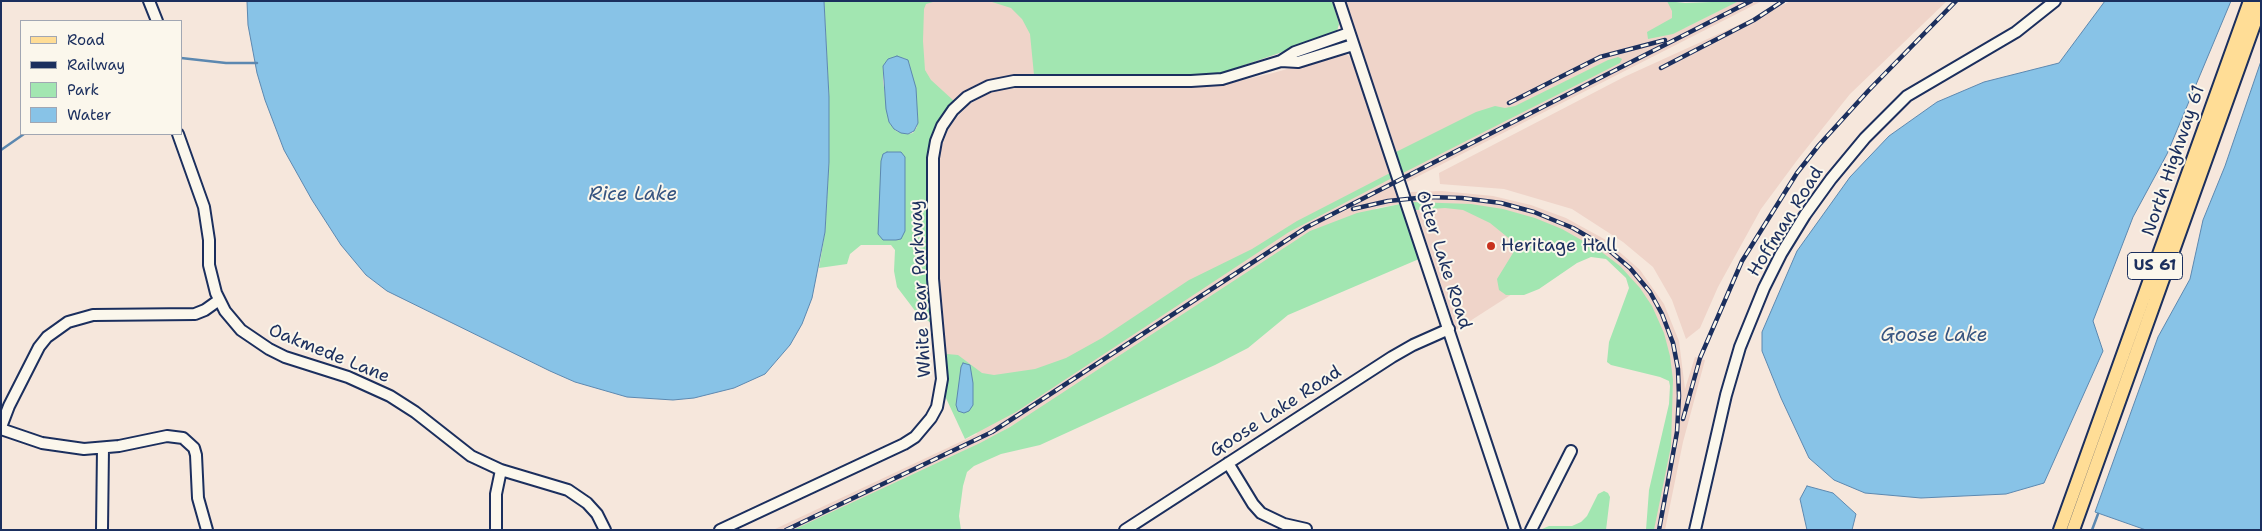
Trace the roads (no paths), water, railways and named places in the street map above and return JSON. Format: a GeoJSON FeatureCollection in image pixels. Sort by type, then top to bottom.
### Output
{"type":"FeatureCollection","features":[{"type":"Feature","properties":{"kind":"main road","name":"North Highway 61"},"geometry":{"type":"LineString","coordinates":[[2060,530],[2250,1]]}},
{"type":"Feature","properties":{"kind":"main road","name":"US 61"},"geometry":{"type":"LineString","coordinates":[[2073,530],[2261,5]]}},
{"type":"Feature","properties":{"kind":"street"},"geometry":{"type":"LineString","coordinates":[[149,1],[157,20]]}},
{"type":"Feature","properties":{"kind":"street","name":"Otter Lake Road"},"geometry":{"type":"LineString","coordinates":[[1339,1],[1515,530]]}},
{"type":"Feature","properties":{"kind":"street","name":"Hoffman Road"},"geometry":{"type":"LineString","coordinates":[[1695,530],[1726,395],[1740,347],[1764,288],[1781,254],[1805,215],[1831,179],[1865,138],[1907,96],[2016,32],[2055,1]]}},
{"type":"Feature","properties":{"kind":"street","name":"White Bear Parkway"},"geometry":{"type":"LineString","coordinates":[[720,530],[904,444],[915,437],[938,407],[942,379],[933,273],[933,158],[936,141],[942,126],[963,100],[983,88],[1007,82],[1201,81],[1230,77],[1281,61],[1295,52],[1350,33]]}},
{"type":"Feature","properties":{"kind":"street","name":"White Bear Parkway"},"geometry":{"type":"LineString","coordinates":[[1281,61],[1298,62],[1353,45]]}},
{"type":"Feature","properties":{"kind":"street","name":"Oakmede Lane"},"geometry":{"type":"LineString","coordinates":[[178,135],[204,207],[209,231],[212,279],[219,300],[233,322],[262,345],[292,360],[348,377],[390,396],[415,412],[472,456],[501,470],[556,486],[578,496],[597,514],[605,530]]}},
{"type":"Feature","properties":{"kind":"street"},"geometry":{"type":"LineString","coordinates":[[208,530],[198,498],[196,455],[189,442],[174,436],[167,436],[102,448],[63,447],[42,443],[1,428],[9,406],[39,347],[47,337],[68,322],[93,315],[195,314],[205,310],[219,300]]}},
{"type":"Feature","properties":{"kind":"street","name":"Goose Lake Road"},"geometry":{"type":"LineString","coordinates":[[1125,530],[1396,355],[1449,329]]}},
{"type":"Feature","properties":{"kind":"street"},"geometry":{"type":"LineString","coordinates":[[102,448],[102,530]]}},
{"type":"Feature","properties":{"kind":"street"},"geometry":{"type":"LineString","coordinates":[[1531,530],[1571,451]]}},
{"type":"Feature","properties":{"kind":"street"},"geometry":{"type":"LineString","coordinates":[[1228,463],[1253,504],[1261,513],[1284,524],[1306,529]]}},
{"type":"Feature","properties":{"kind":"street"},"geometry":{"type":"LineString","coordinates":[[496,530],[496,494],[501,470]]}},
{"type":"Feature","properties":{"kind":"water","name":"Rice Lake"},"geometry":{"type":"Polygon","coordinates":[[[247,1],[824,1],[829,97],[829,162],[825,232],[812,298],[802,324],[790,345],[765,374],[734,388],[694,398],[673,400],[627,397],[575,382],[550,371],[387,291],[366,275],[341,245],[312,200],[284,150],[257,73],[248,25],[247,1]]]}},
{"type":"Feature","properties":{"kind":"water","name":"Goose Lake"},"geometry":{"type":"Polygon","coordinates":[[[2105,1],[2231,1],[2167,154],[2133,217],[2093,321],[2103,351],[2044,483],[2006,494],[1921,498],[1865,493],[1834,480],[1809,458],[1781,398],[1762,351],[1762,332],[1797,251],[1850,177],[1889,136],[1937,102],[1984,82],[2059,63],[2105,1]]]}},
{"type":"Feature","properties":{"kind":"water"},"geometry":{"type":"Polygon","coordinates":[[[897,56],[908,60],[916,88],[918,123],[914,131],[908,134],[894,129],[889,122],[886,109],[883,66],[888,59],[897,56]]]}},
{"type":"Feature","properties":{"kind":"water"},"geometry":{"type":"Polygon","coordinates":[[[2261,61],[2261,530],[2146,530],[2095,512],[2158,337],[2190,279],[2203,220],[2225,166],[2261,61]]]}},
{"type":"Feature","properties":{"kind":"water"},"geometry":{"type":"Polygon","coordinates":[[[887,152],[901,152],[905,157],[905,231],[901,239],[896,240],[883,240],[878,234],[881,161],[883,154],[887,152]]]}},
{"type":"Feature","properties":{"kind":"water"},"geometry":{"type":"Polygon","coordinates":[[[963,363],[970,365],[973,383],[973,405],[969,411],[964,413],[958,411],[956,405],[963,363]]]}},
{"type":"Feature","properties":{"kind":"water"},"geometry":{"type":"Polygon","coordinates":[[[1807,486],[1833,493],[1856,514],[1852,530],[1807,530],[1800,499],[1807,486]]]}},
{"type":"Feature","properties":{"kind":"waterway"},"geometry":{"type":"LineString","coordinates":[[182,58],[226,63],[257,63]]}},
{"type":"Feature","properties":{"kind":"waterway"},"geometry":{"type":"LineString","coordinates":[[1,150],[23,135]]}},
{"type":"Feature","properties":{"kind":"waterway"},"geometry":{"type":"LineString","coordinates":[[2092,530],[2098,514]]}},
{"type":"Feature","properties":{"kind":"railway"},"geometry":{"type":"LineString","coordinates":[[786,530],[992,432],[1307,227],[1751,1]]}},
{"type":"Feature","properties":{"kind":"railway"},"geometry":{"type":"LineString","coordinates":[[1661,68],[1754,20],[1783,1]]}},
{"type":"Feature","properties":{"kind":"railway"},"geometry":{"type":"LineString","coordinates":[[1683,419],[1700,358],[1742,261],[1797,173],[1819,145],[1869,90],[1956,1]]}},
{"type":"Feature","properties":{"kind":"railway"},"geometry":{"type":"LineString","coordinates":[[1509,103],[1600,57],[1665,40]]}},
{"type":"Feature","properties":{"kind":"railway"},"geometry":{"type":"LineString","coordinates":[[1353,209],[1388,201],[1427,197],[1462,198],[1501,203],[1534,212],[1573,228],[1604,246],[1630,268],[1650,292],[1662,314],[1673,343],[1678,369],[1677,432],[1659,530]]}},
{"type":"Feature","properties":{"kind":"place","name":"Heritage Hall"},"geometry":{"type":"Point","coordinates":[1491,246]}}]}
